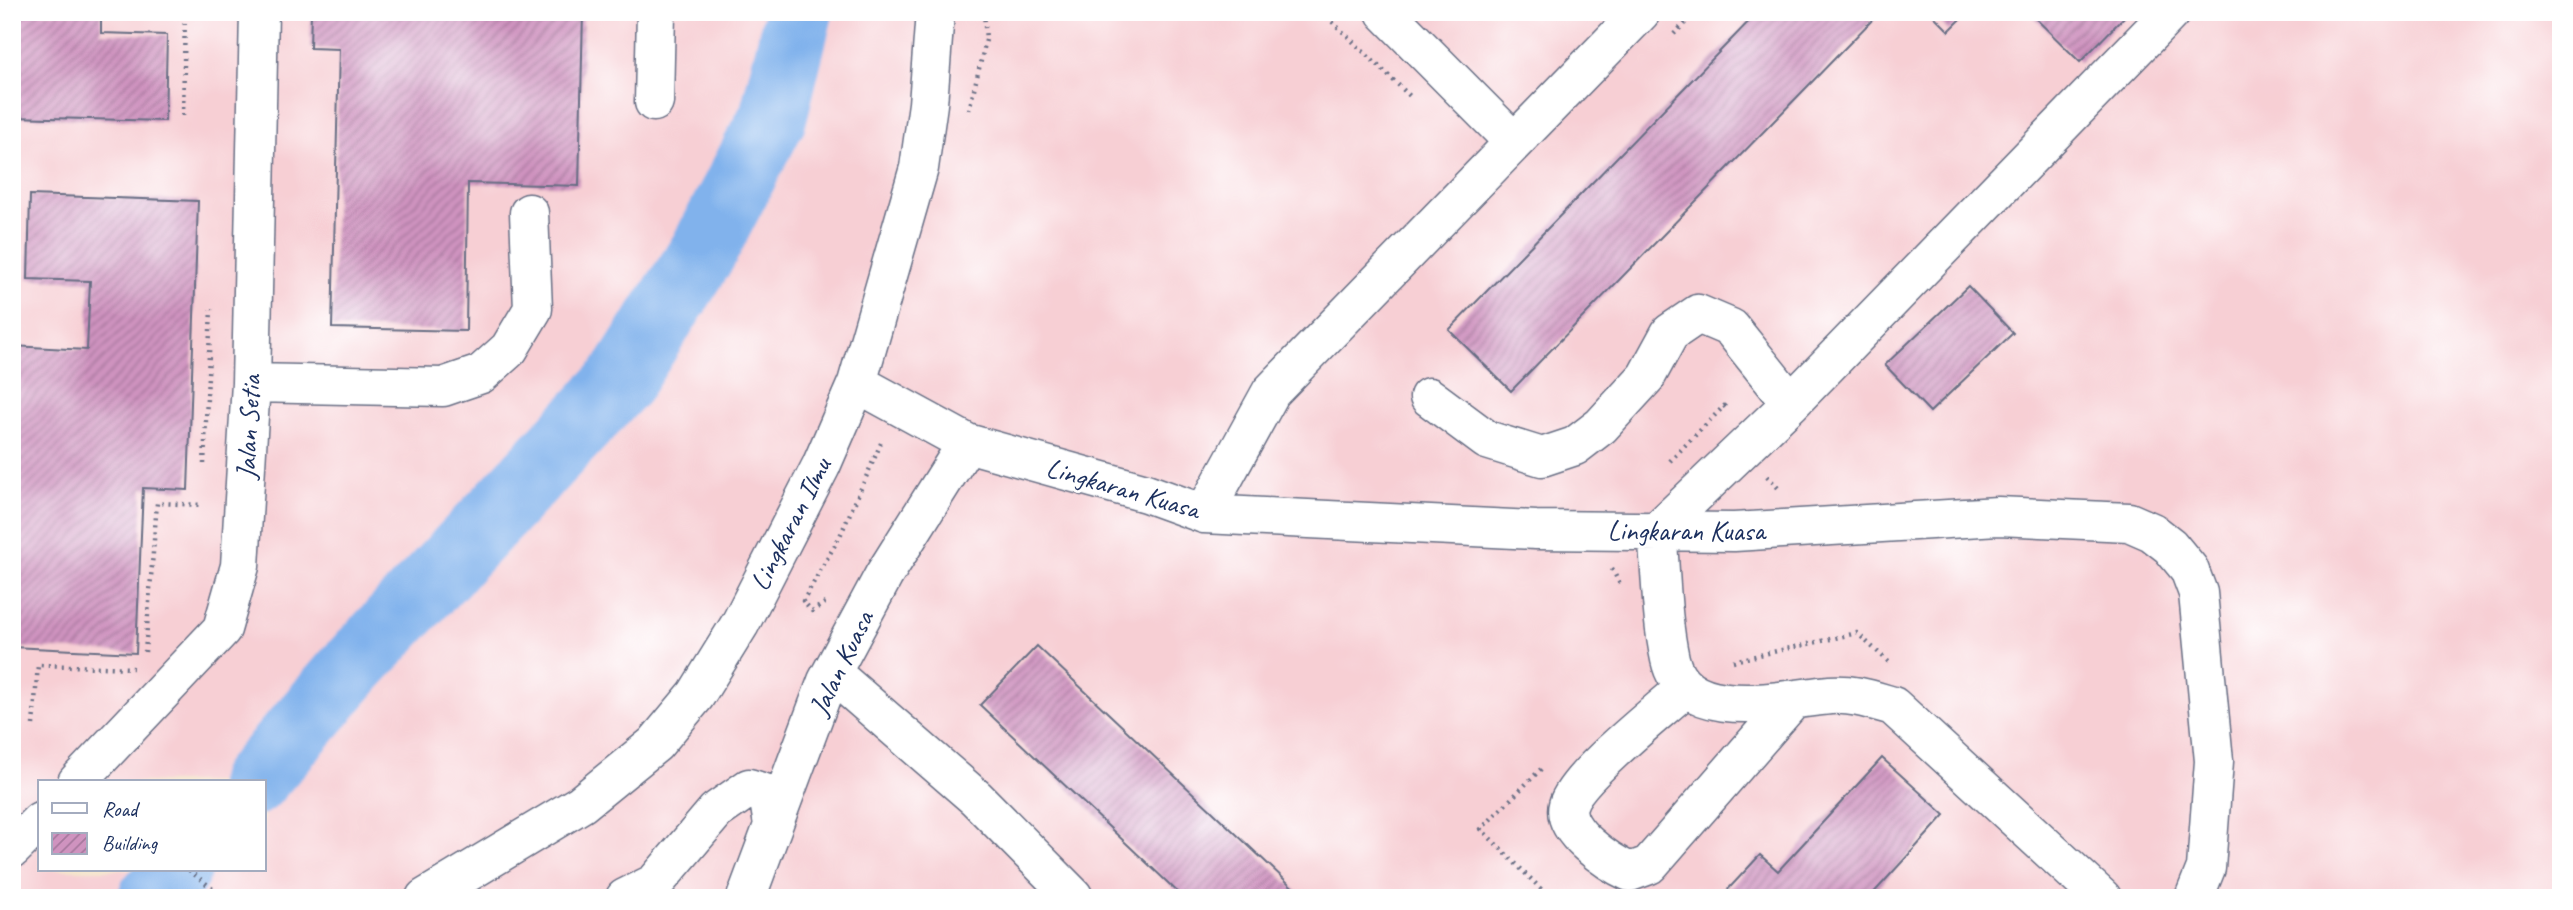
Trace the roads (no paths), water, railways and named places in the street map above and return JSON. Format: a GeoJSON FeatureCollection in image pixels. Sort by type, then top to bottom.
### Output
{"type":"FeatureCollection","features":[{"type":"Feature","properties":{"kind":"street","name":"Jalan Setia"},"geometry":{"type":"LineString","coordinates":[[79,780],[222,629],[240,566],[251,383],[259,12]]}},
{"type":"Feature","properties":{"kind":"street"},"geometry":{"type":"LineString","coordinates":[[654,102],[656,12]]}},
{"type":"Feature","properties":{"kind":"street","name":"Lingkaran Ilmu"},"geometry":{"type":"LineString","coordinates":[[425,898],[581,804],[655,744],[696,695],[779,550],[821,466],[857,383],[919,168],[928,104],[935,12]]}},
{"type":"Feature","properties":{"kind":"street"},"geometry":{"type":"LineString","coordinates":[[1385,12],[1514,142]]}},
{"type":"Feature","properties":{"kind":"street"},"geometry":{"type":"LineString","coordinates":[[1204,514],[1271,392],[1641,12]]}},
{"type":"Feature","properties":{"kind":"street"},"geometry":{"type":"LineString","coordinates":[[2102,898],[1893,706],[1863,696],[1832,695],[1792,701],[1711,702],[1685,688],[1670,661],[1657,531],[1791,403],[2171,12]]}},
{"type":"Feature","properties":{"kind":"street"},"geometry":{"type":"LineString","coordinates":[[251,383],[443,387],[481,374],[509,349],[533,309],[529,213]]}},
{"type":"Feature","properties":{"kind":"street"},"geometry":{"type":"LineString","coordinates":[[1429,397],[1488,440],[1542,457],[1575,446],[1601,426],[1646,377],[1670,332],[1698,314],[1731,328],[1791,403]]}},
{"type":"Feature","properties":{"kind":"street","name":"Lingkaran Kuasa"},"geometry":{"type":"LineString","coordinates":[[857,383],[967,443],[1146,494],[1204,514],[1536,530],[1734,532],[1998,516],[2129,522],[2152,531],[2189,569],[2199,593],[2214,761],[2206,868],[2193,898]]}},
{"type":"Feature","properties":{"kind":"street","name":"Jalan Kuasa"},"geometry":{"type":"LineString","coordinates":[[746,898],[831,673],[884,575],[967,443]]}},
{"type":"Feature","properties":{"kind":"street"},"geometry":{"type":"LineString","coordinates":[[831,673],[976,798],[1073,897]]}},
{"type":"Feature","properties":{"kind":"street"},"geometry":{"type":"LineString","coordinates":[[1685,688],[1581,782],[1568,805],[1568,819],[1578,835],[1612,864],[1630,872],[1649,865],[1792,701]]}},
{"type":"Feature","properties":{"kind":"street"},"geometry":{"type":"LineString","coordinates":[[625,898],[655,883],[716,811],[749,788],[768,794],[773,825]]}},
{"type":"Feature","properties":{"kind":"street"},"geometry":{"type":"LineString","coordinates":[[12,849],[38,823]]}},
{"type":"Feature","properties":{"kind":"waterway"},"geometry":{"type":"LineString","coordinates":[[255,780],[354,665],[621,381],[703,252],[773,117],[799,12]]}},
{"type":"Feature","properties":{"kind":"waterway"},"geometry":{"type":"LineString","coordinates":[[152,898],[175,872]]}}]}
